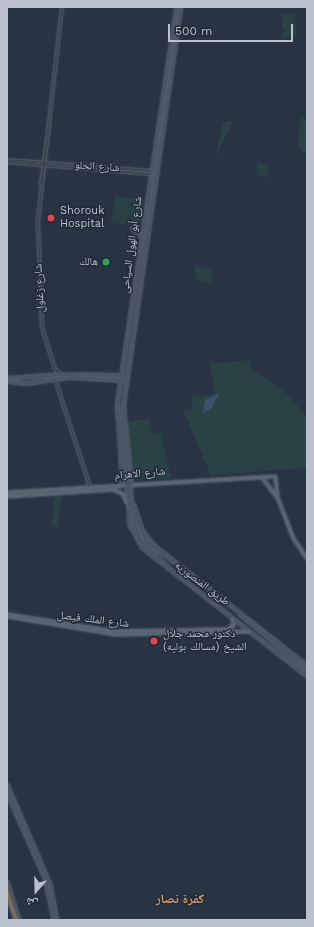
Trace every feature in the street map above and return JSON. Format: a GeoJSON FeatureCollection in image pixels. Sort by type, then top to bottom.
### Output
{"type":"FeatureCollection","features":[{"type":"Feature","properties":{"kind":"highway"},"geometry":{"type":"LineString","coordinates":[[7,892],[16,920]]}},
{"type":"Feature","properties":{"kind":"main road","name":"شارع أبو الهول السياحى"},"geometry":{"type":"LineString","coordinates":[[124,481],[117,406],[176,7]]}},
{"type":"Feature","properties":{"kind":"main road","name":"شارع أبو الهول السياحى"},"geometry":{"type":"LineString","coordinates":[[132,483],[123,405],[180,7]]}},
{"type":"Feature","properties":{"kind":"main road"},"geometry":{"type":"LineString","coordinates":[[158,128],[163,129]]}},
{"type":"Feature","properties":{"kind":"main road"},"geometry":{"type":"LineString","coordinates":[[132,228],[141,236]]}},
{"type":"Feature","properties":{"kind":"main road"},"geometry":{"type":"LineString","coordinates":[[130,316],[132,319],[136,317]]}},
{"type":"Feature","properties":{"kind":"main road"},"geometry":{"type":"LineString","coordinates":[[128,327],[132,323],[134,328]]}},
{"type":"Feature","properties":{"kind":"main road"},"geometry":{"type":"LineString","coordinates":[[7,380],[19,375],[122,375]]}},
{"type":"Feature","properties":{"kind":"main road"},"geometry":{"type":"LineString","coordinates":[[115,375],[115,380]]}},
{"type":"Feature","properties":{"kind":"main road"},"geometry":{"type":"LineString","coordinates":[[7,380],[22,383],[61,378],[122,380]]}},
{"type":"Feature","properties":{"kind":"main road"},"geometry":{"type":"LineString","coordinates":[[123,405],[121,418],[137,524],[153,548],[182,567]]}},
{"type":"Feature","properties":{"kind":"main road"},"geometry":{"type":"LineString","coordinates":[[117,406],[134,523],[145,545],[171,571]]}},
{"type":"Feature","properties":{"kind":"main road","name":"شارع الاهرام"},"geometry":{"type":"LineString","coordinates":[[47,492],[90,487],[121,486],[132,483],[262,478],[275,476],[277,497]]}},
{"type":"Feature","properties":{"kind":"main road"},"geometry":{"type":"LineString","coordinates":[[262,478],[277,497],[293,538],[307,559]]}},
{"type":"Feature","properties":{"kind":"main road"},"geometry":{"type":"LineString","coordinates":[[121,486],[124,481],[132,483],[126,492],[126,504],[134,505],[149,541],[307,664]]}},
{"type":"Feature","properties":{"kind":"main road","name":"شارع الاهرام"},"geometry":{"type":"LineString","coordinates":[[7,492],[116,490],[126,504]]}},
{"type":"Feature","properties":{"kind":"main road","name":"شارع الاهرام"},"geometry":{"type":"LineString","coordinates":[[7,496],[39,492]]}},
{"type":"Feature","properties":{"kind":"main road","name":"طريق المنصوريه"},"geometry":{"type":"LineString","coordinates":[[126,504],[137,540],[171,571],[307,676]]}},
{"type":"Feature","properties":{"kind":"main road"},"geometry":{"type":"LineString","coordinates":[[236,609],[260,634],[307,670]]}},
{"type":"Feature","properties":{"kind":"main road","name":"شارع الملك فيصل"},"geometry":{"type":"LineString","coordinates":[[7,615],[114,631],[230,628]]}},
{"type":"Feature","properties":{"kind":"main road"},"geometry":{"type":"LineString","coordinates":[[232,618],[230,628],[236,628],[236,632]]}},
{"type":"Feature","properties":{"kind":"main road","name":"شارع الملك فيصل"},"geometry":{"type":"LineString","coordinates":[[60,624],[119,634],[249,631]]}},
{"type":"Feature","properties":{"kind":"main road"},"geometry":{"type":"LineString","coordinates":[[7,784],[9,793],[50,884],[57,920]]}},
{"type":"Feature","properties":{"kind":"main road"},"geometry":{"type":"LineString","coordinates":[[7,788],[45,878],[54,920]]}},
{"type":"Feature","properties":{"kind":"main road"},"geometry":{"type":"LineString","coordinates":[[7,881],[19,920]]}},
{"type":"Feature","properties":{"kind":"street","name":"شارع زغلول"},"geometry":{"type":"LineString","coordinates":[[60,374],[55,369],[42,327],[38,207],[62,7]]}},
{"type":"Feature","properties":{"kind":"street","name":"شارع الحلو"},"geometry":{"type":"LineString","coordinates":[[7,161],[151,172]]}},
{"type":"Feature","properties":{"kind":"street"},"geometry":{"type":"LineString","coordinates":[[51,374],[55,369]]}},
{"type":"Feature","properties":{"kind":"street"},"geometry":{"type":"LineString","coordinates":[[59,382],[61,378]]}},
{"type":"Feature","properties":{"kind":"street"},"geometry":{"type":"LineString","coordinates":[[55,379],[59,382],[90,487]]}},
{"type":"Feature","properties":{"kind":"green space"},"geometry":{"type":"Polygon","coordinates":[[[295,14],[296,36],[281,38],[285,29],[282,28],[282,15],[295,14]]]}},
{"type":"Feature","properties":{"kind":"green space"},"geometry":{"type":"Polygon","coordinates":[[[300,117],[307,119],[307,155],[298,147],[300,117]]]}},
{"type":"Feature","properties":{"kind":"green space"},"geometry":{"type":"Polygon","coordinates":[[[233,121],[215,159],[223,122],[233,121]]]}},
{"type":"Feature","properties":{"kind":"green space"},"geometry":{"type":"Polygon","coordinates":[[[270,162],[267,178],[256,174],[258,163],[268,166],[270,162]]]}},
{"type":"Feature","properties":{"kind":"green space"},"geometry":{"type":"Polygon","coordinates":[[[115,196],[144,200],[140,227],[111,223],[115,196]]]}},
{"type":"Feature","properties":{"kind":"green space"},"geometry":{"type":"Polygon","coordinates":[[[195,266],[213,271],[210,283],[196,280],[195,266]]]}},
{"type":"Feature","properties":{"kind":"green space"},"geometry":{"type":"Polygon","coordinates":[[[250,360],[252,369],[287,394],[307,417],[307,468],[211,475],[183,410],[192,410],[191,397],[215,394],[210,364],[250,360]]]}},
{"type":"Feature","properties":{"kind":"green space"},"geometry":{"type":"Polygon","coordinates":[[[149,419],[153,434],[160,433],[171,478],[134,480],[125,422],[149,419]]]}},
{"type":"Feature","properties":{"kind":"green space"},"geometry":{"type":"Polygon","coordinates":[[[62,495],[58,527],[52,526],[55,496],[62,495]]]}},
{"type":"Feature","properties":{"kind":"water"},"geometry":{"type":"Polygon","coordinates":[[[219,393],[212,408],[203,413],[205,400],[219,393]]]}},
{"type":"Feature","properties":{"kind":"place","name":"Shorouk Hospital"},"geometry":{"type":"Point","coordinates":[51,218]}},
{"type":"Feature","properties":{"kind":"place","name":"هالك"},"geometry":{"type":"Point","coordinates":[106,262]}},
{"type":"Feature","properties":{"kind":"place","name":"دكتور محمد جلال الشيخ (مسالك بوليه)"},"geometry":{"type":"Point","coordinates":[154,641]}},
{"type":"Feature","properties":{"kind":"district","name":"كفرة نصار"},"geometry":{"type":"Point","coordinates":[180,899]}}]}
